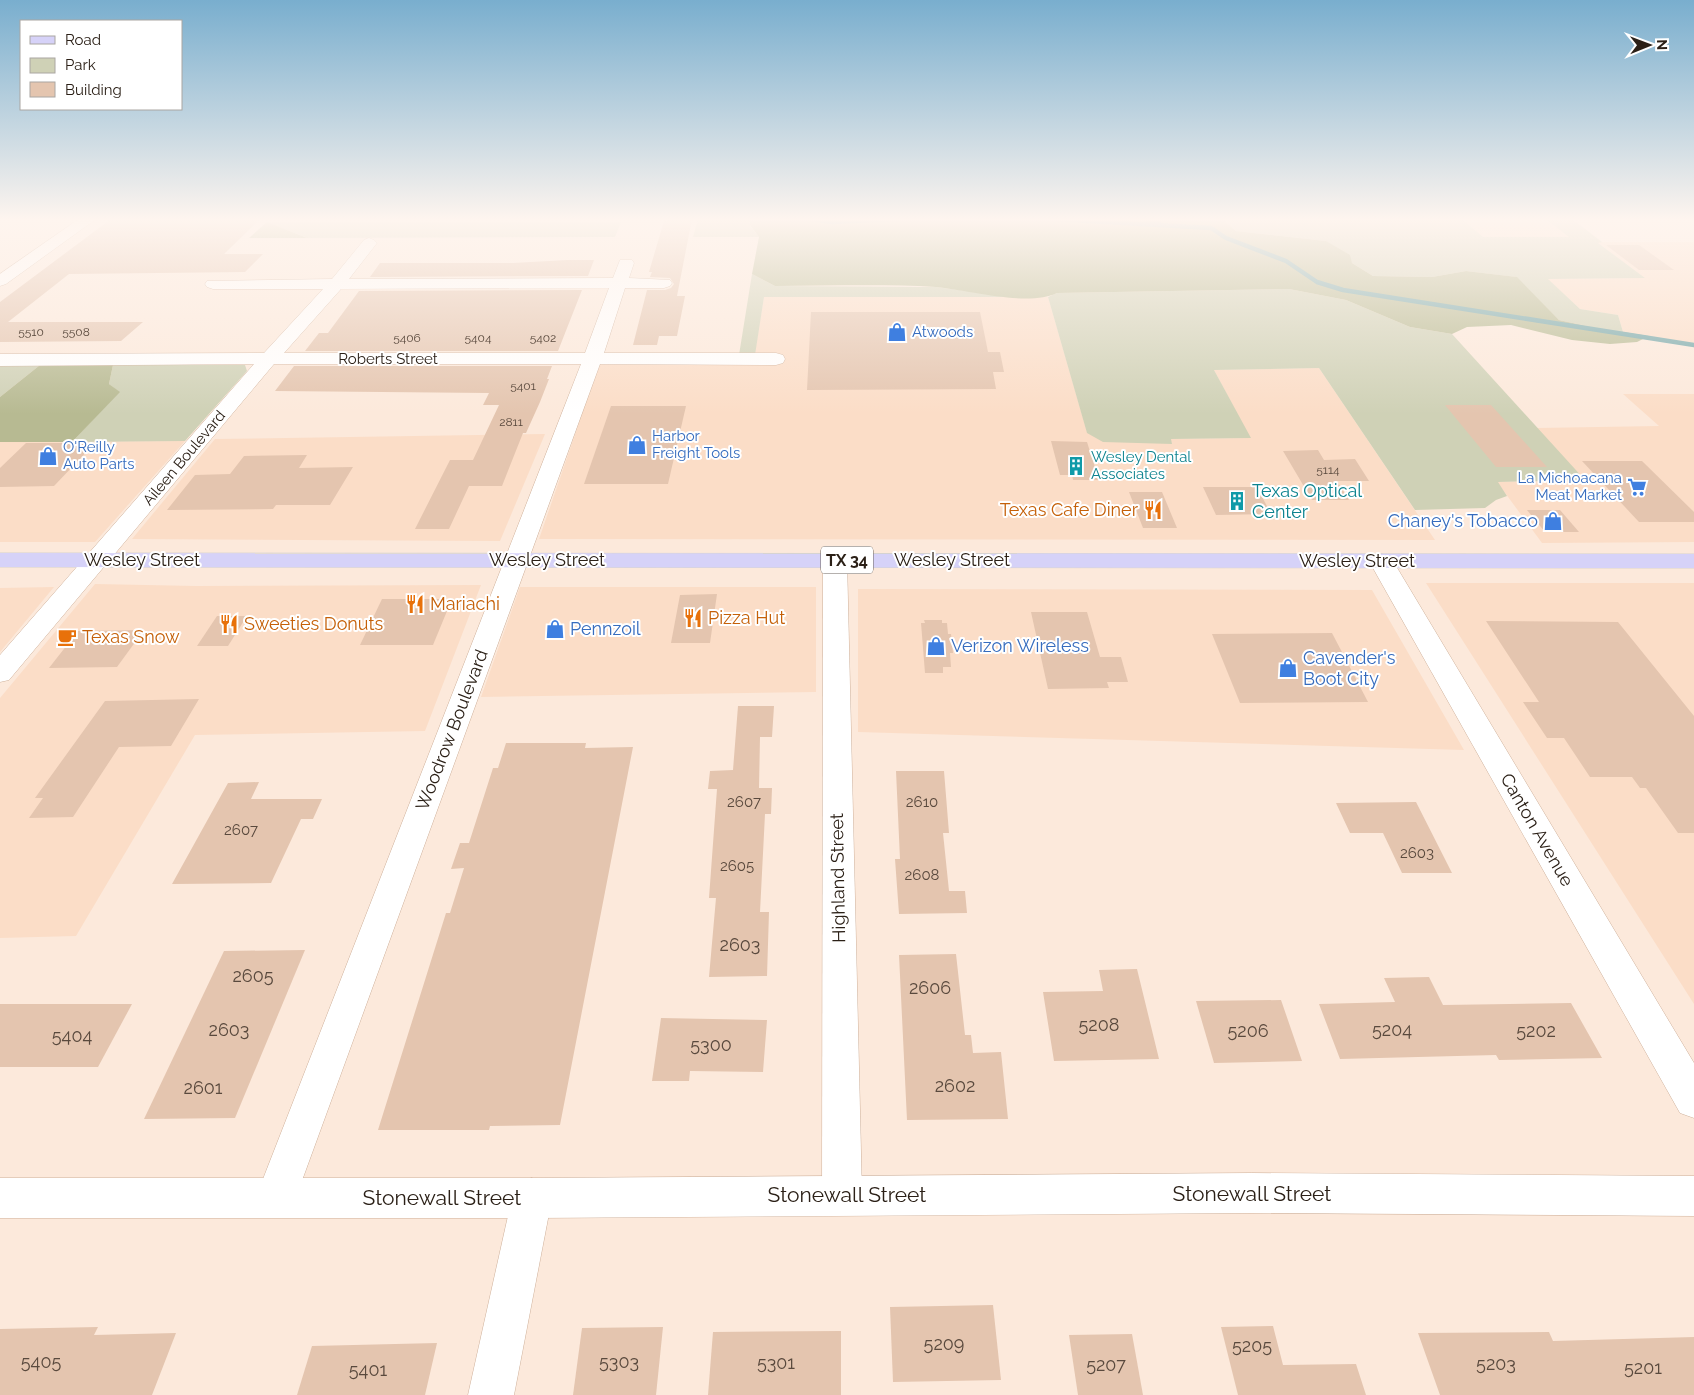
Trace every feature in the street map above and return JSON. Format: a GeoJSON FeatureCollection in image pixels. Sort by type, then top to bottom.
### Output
{"type":"FeatureCollection","features":[{"type":"Feature","properties":{"kind":"main road","name":"Wesley Street"},"geometry":{"type":"LineString","coordinates":[[0,560],[1694,561]]}},
{"type":"Feature","properties":{"kind":"street","name":"Aileen Boulevard"},"geometry":{"type":"LineString","coordinates":[[0,673],[269,358],[336,284]]}},
{"type":"Feature","properties":{"kind":"street","name":"Woodrow Boulevard"},"geometry":{"type":"LineString","coordinates":[[276,1197],[592,360],[618,284]]}},
{"type":"Feature","properties":{"kind":"street","name":"Roberts Street"},"geometry":{"type":"LineString","coordinates":[[0,360],[269,358],[776,359]]}},
{"type":"Feature","properties":{"kind":"street","name":"Highland Street"},"geometry":{"type":"LineString","coordinates":[[835,560],[842,1195]]}},
{"type":"Feature","properties":{"kind":"street","name":"Canton Avenue"},"geometry":{"type":"LineString","coordinates":[[1381,561],[1694,1099]]}},
{"type":"Feature","properties":{"kind":"street","name":"Stonewall Street"},"geometry":{"type":"LineString","coordinates":[[0,1198],[532,1198],[1252,1193],[1694,1196]]}},
{"type":"Feature","properties":{"kind":"street"},"geometry":{"type":"LineString","coordinates":[[491,1395],[532,1198]]}},
{"type":"Feature","properties":{"kind":"shaded area"},"geometry":{"type":"Polygon","coordinates":[[[1553,284],[1694,284],[1694,345],[1623,332],[1618,315],[1580,309],[1553,284]]]}},
{"type":"Feature","properties":{"kind":"shaded area"},"geometry":{"type":"Polygon","coordinates":[[[764,297],[1048,297],[1087,432],[1172,444],[1170,439],[1250,438],[1214,370],[1319,368],[1435,540],[539,539],[599,365],[753,364],[764,297]]]}},
{"type":"Feature","properties":{"kind":"shaded area"},"geometry":{"type":"Polygon","coordinates":[[[1623,394],[1694,394],[1694,542],[1542,543],[1497,482],[1584,480],[1537,428],[1659,426],[1623,394]]]}},
{"type":"Feature","properties":{"kind":"shaded area"},"geometry":{"type":"Polygon","coordinates":[[[545,434],[500,541],[132,539],[215,439],[545,434]]]}},
{"type":"Feature","properties":{"kind":"shaded area"},"geometry":{"type":"Polygon","coordinates":[[[185,441],[95,542],[0,542],[0,442],[185,441]]]}},
{"type":"Feature","properties":{"kind":"shaded area"},"geometry":{"type":"Polygon","coordinates":[[[1426,583],[1694,583],[1694,1004],[1426,583]]]}},
{"type":"Feature","properties":{"kind":"shaded area"},"geometry":{"type":"Polygon","coordinates":[[[95,584],[196,586],[481,585],[425,731],[195,735],[76,936],[0,938],[0,698],[95,584]]]}},
{"type":"Feature","properties":{"kind":"shaded area"},"geometry":{"type":"Polygon","coordinates":[[[54,587],[0,652],[0,588],[54,587]]]}},
{"type":"Feature","properties":{"kind":"shaded area"},"geometry":{"type":"Polygon","coordinates":[[[520,587],[816,587],[816,692],[481,697],[520,587]]]}},
{"type":"Feature","properties":{"kind":"shaded area"},"geometry":{"type":"Polygon","coordinates":[[[858,589],[1372,590],[1464,750],[858,732],[858,589]]]}},
{"type":"Feature","properties":{"kind":"green space"},"geometry":{"type":"Polygon","coordinates":[[[750,284],[771,284],[775,286],[936,287],[1015,297],[764,297],[755,355],[739,355],[750,284]]]}},
{"type":"Feature","properties":{"kind":"green space"},"geometry":{"type":"Polygon","coordinates":[[[771,284],[1524,284],[1559,320],[1649,336],[1637,342],[1610,344],[1572,340],[1511,325],[1467,327],[1452,334],[1410,327],[1346,300],[1289,289],[1057,293],[1045,297],[1015,298],[936,287],[876,285],[775,286],[771,284]]]}},
{"type":"Feature","properties":{"kind":"green space"},"geometry":{"type":"Polygon","coordinates":[[[1523,284],[1553,284],[1580,309],[1618,315],[1623,332],[1591,327],[1559,320],[1523,284]]]}},
{"type":"Feature","properties":{"kind":"green space"},"geometry":{"type":"Polygon","coordinates":[[[1289,289],[1346,300],[1410,327],[1452,334],[1585,480],[1498,482],[1507,496],[1496,500],[1485,508],[1415,510],[1319,368],[1214,370],[1251,438],[1171,439],[1172,444],[1103,442],[1087,433],[1048,297],[1057,293],[1289,289]]]}},
{"type":"Feature","properties":{"kind":"green space"},"geometry":{"type":"Polygon","coordinates":[[[0,365],[40,365],[0,397],[0,365]]]}},
{"type":"Feature","properties":{"kind":"green space"},"geometry":{"type":"Polygon","coordinates":[[[40,365],[113,365],[109,384],[120,392],[72,442],[0,442],[0,397],[40,365]]]}},
{"type":"Feature","properties":{"kind":"green space"},"geometry":{"type":"Polygon","coordinates":[[[113,365],[245,365],[247,371],[185,441],[72,442],[119,392],[109,384],[113,365]]]}},
{"type":"Feature","properties":{"kind":"building"},"geometry":{"type":"Polygon","coordinates":[[[24,284],[56,284],[8,322],[143,322],[121,341],[0,342],[0,302],[24,284]]]}},
{"type":"Feature","properties":{"kind":"building"},"geometry":{"type":"Polygon","coordinates":[[[674,284],[679,284],[677,296],[685,296],[677,336],[659,336],[657,345],[633,345],[647,290],[671,288],[674,284]]]}},
{"type":"Feature","properties":{"kind":"building"},"geometry":{"type":"Polygon","coordinates":[[[582,290],[558,351],[305,351],[319,333],[328,333],[359,291],[582,290]]]}},
{"type":"Feature","properties":{"kind":"building","name":"Atwoods"},"geometry":{"type":"Polygon","coordinates":[[[811,312],[980,312],[988,352],[1000,352],[1004,372],[993,372],[996,389],[807,390],[811,312]]]}},
{"type":"Feature","properties":{"kind":"building"},"geometry":{"type":"Polygon","coordinates":[[[294,366],[552,366],[540,402],[526,433],[523,433],[502,486],[469,486],[449,529],[415,529],[450,460],[473,460],[499,405],[483,405],[489,393],[275,391],[294,366]]]}},
{"type":"Feature","properties":{"kind":"building"},"geometry":{"type":"Polygon","coordinates":[[[1445,405],[1491,405],[1547,467],[1496,467],[1445,405]]]}},
{"type":"Feature","properties":{"kind":"building","name":"Harbor Freight Tools"},"geometry":{"type":"Polygon","coordinates":[[[611,406],[686,406],[668,484],[584,484],[611,406]]]}},
{"type":"Feature","properties":{"kind":"building","name":"Wesley Dental Associates"},"geometry":{"type":"Polygon","coordinates":[[[1051,441],[1087,442],[1099,480],[1073,480],[1072,475],[1060,475],[1051,441]]]}},
{"type":"Feature","properties":{"kind":"building","name":"O'Reilly Auto Parts"},"geometry":{"type":"Polygon","coordinates":[[[26,443],[95,443],[54,486],[0,487],[0,468],[26,443]]]}},
{"type":"Feature","properties":{"kind":"building"},"geometry":{"type":"Polygon","coordinates":[[[1318,450],[1324,460],[1355,459],[1369,481],[1337,481],[1349,500],[1312,500],[1283,451],[1318,450]]]}},
{"type":"Feature","properties":{"kind":"building"},"geometry":{"type":"Polygon","coordinates":[[[307,455],[299,468],[353,467],[330,505],[276,505],[273,509],[167,510],[195,475],[230,474],[244,456],[307,455]]]}},
{"type":"Feature","properties":{"kind":"building","name":"La Michoacana Meat Market"},"geometry":{"type":"Polygon","coordinates":[[[1582,461],[1642,461],[1694,512],[1694,522],[1639,522],[1582,461]]]}},
{"type":"Feature","properties":{"kind":"building","name":"Texas Optical Center"},"geometry":{"type":"Polygon","coordinates":[[[1203,487],[1257,487],[1271,514],[1216,515],[1203,487]]]}},
{"type":"Feature","properties":{"kind":"building","name":"Texas Cafe Diner"},"geometry":{"type":"Polygon","coordinates":[[[1129,492],[1162,492],[1177,528],[1143,528],[1129,492]]]}},
{"type":"Feature","properties":{"kind":"building","name":"Chaney's Tobacco"},"geometry":{"type":"Polygon","coordinates":[[[1527,510],[1560,510],[1579,532],[1545,532],[1527,510]]]}},
{"type":"Feature","properties":{"kind":"building","name":"Pizza Hut"},"geometry":{"type":"Polygon","coordinates":[[[717,594],[710,643],[671,643],[680,595],[717,594]]]}},
{"type":"Feature","properties":{"kind":"building"},"geometry":{"type":"Polygon","coordinates":[[[382,599],[452,599],[433,645],[360,645],[382,599]]]}},
{"type":"Feature","properties":{"kind":"building"},"geometry":{"type":"Polygon","coordinates":[[[1031,612],[1087,612],[1100,657],[1121,657],[1128,682],[1107,682],[1109,688],[1048,689],[1031,612]]]}},
{"type":"Feature","properties":{"kind":"building","name":"Sweeties Donuts"},"geometry":{"type":"Polygon","coordinates":[[[217,616],[247,616],[228,646],[197,646],[217,616]]]}},
{"type":"Feature","properties":{"kind":"building","name":"Verizon Wireless"},"geometry":{"type":"Polygon","coordinates":[[[924,620],[942,620],[942,623],[947,623],[948,634],[951,634],[953,653],[950,653],[951,667],[943,667],[943,673],[925,673],[921,623],[925,623],[924,620]]]}},
{"type":"Feature","properties":{"kind":"building"},"geometry":{"type":"Polygon","coordinates":[[[1486,621],[1618,622],[1694,716],[1694,833],[1678,833],[1646,788],[1640,788],[1632,777],[1590,777],[1564,738],[1547,738],[1523,702],[1539,702],[1486,621]]]}},
{"type":"Feature","properties":{"kind":"building"},"geometry":{"type":"Polygon","coordinates":[[[144,630],[117,667],[49,668],[78,631],[144,630]]]}},
{"type":"Feature","properties":{"kind":"building","name":"Cavender's Boot City"},"geometry":{"type":"Polygon","coordinates":[[[1332,633],[1368,702],[1240,703],[1212,634],[1332,633]]]}},
{"type":"Feature","properties":{"kind":"building"},"geometry":{"type":"Polygon","coordinates":[[[199,699],[171,746],[119,747],[73,817],[29,818],[43,798],[35,798],[105,701],[199,699]]]}},
{"type":"Feature","properties":{"kind":"building"},"geometry":{"type":"Polygon","coordinates":[[[738,706],[774,706],[772,737],[760,737],[759,788],[772,788],[771,814],[765,814],[760,912],[769,912],[767,976],[709,977],[716,898],[709,898],[717,789],[708,789],[710,771],[733,770],[738,706]]]}},
{"type":"Feature","properties":{"kind":"building"},"geometry":{"type":"Polygon","coordinates":[[[506,743],[586,743],[585,748],[633,747],[560,1125],[490,1126],[489,1130],[378,1130],[446,913],[450,913],[464,868],[451,869],[460,843],[469,843],[493,768],[498,768],[506,743]]]}},
{"type":"Feature","properties":{"kind":"building"},"geometry":{"type":"Polygon","coordinates":[[[896,771],[944,771],[949,833],[943,833],[949,891],[965,891],[967,913],[899,914],[895,859],[900,859],[896,771]]]}},
{"type":"Feature","properties":{"kind":"building"},"geometry":{"type":"Polygon","coordinates":[[[259,782],[251,799],[322,799],[313,819],[301,819],[271,883],[172,884],[228,783],[259,782]]]}},
{"type":"Feature","properties":{"kind":"building"},"geometry":{"type":"Polygon","coordinates":[[[1416,802],[1452,873],[1402,873],[1383,833],[1350,833],[1336,803],[1416,802]]]}},
{"type":"Feature","properties":{"kind":"building"},"geometry":{"type":"Polygon","coordinates":[[[305,950],[235,1118],[144,1119],[224,951],[305,950]]]}},
{"type":"Feature","properties":{"kind":"building"},"geometry":{"type":"Polygon","coordinates":[[[956,954],[965,1035],[971,1035],[973,1053],[1001,1052],[1008,1119],[907,1120],[899,955],[956,954]]]}},
{"type":"Feature","properties":{"kind":"building"},"geometry":{"type":"Polygon","coordinates":[[[1137,969],[1159,1059],[1054,1061],[1043,992],[1103,991],[1099,970],[1137,969]]]}},
{"type":"Feature","properties":{"kind":"building"},"geometry":{"type":"Polygon","coordinates":[[[1429,977],[1443,1005],[1571,1003],[1602,1058],[1499,1060],[1496,1055],[1340,1059],[1319,1004],[1395,1002],[1384,978],[1429,977]]]}},
{"type":"Feature","properties":{"kind":"building"},"geometry":{"type":"Polygon","coordinates":[[[1281,1000],[1302,1061],[1214,1063],[1196,1001],[1281,1000]]]}},
{"type":"Feature","properties":{"kind":"building"},"geometry":{"type":"Polygon","coordinates":[[[0,1004],[132,1004],[98,1067],[0,1067],[0,1004]]]}},
{"type":"Feature","properties":{"kind":"building"},"geometry":{"type":"Polygon","coordinates":[[[661,1018],[767,1020],[763,1072],[690,1071],[689,1081],[652,1081],[661,1018]]]}},
{"type":"Feature","properties":{"kind":"building"},"geometry":{"type":"Polygon","coordinates":[[[993,1305],[1001,1380],[893,1382],[890,1307],[993,1305]]]}},
{"type":"Feature","properties":{"kind":"building"},"geometry":{"type":"Polygon","coordinates":[[[1273,1326],[1283,1365],[1356,1364],[1366,1395],[1238,1395],[1221,1327],[1273,1326]]]}},
{"type":"Feature","properties":{"kind":"building"},"geometry":{"type":"Polygon","coordinates":[[[98,1327],[94,1335],[176,1333],[152,1395],[0,1395],[0,1329],[98,1327]]]}},
{"type":"Feature","properties":{"kind":"building"},"geometry":{"type":"Polygon","coordinates":[[[663,1327],[656,1395],[573,1395],[582,1328],[663,1327]]]}},
{"type":"Feature","properties":{"kind":"building"},"geometry":{"type":"Polygon","coordinates":[[[841,1331],[841,1395],[708,1395],[713,1332],[841,1331]]]}},
{"type":"Feature","properties":{"kind":"building"},"geometry":{"type":"Polygon","coordinates":[[[1549,1332],[1553,1341],[1694,1337],[1694,1395],[1440,1395],[1418,1333],[1549,1332]]]}},
{"type":"Feature","properties":{"kind":"building"},"geometry":{"type":"Polygon","coordinates":[[[1132,1334],[1143,1395],[1078,1395],[1069,1335],[1132,1334]]]}},
{"type":"Feature","properties":{"kind":"building"},"geometry":{"type":"Polygon","coordinates":[[[437,1343],[425,1395],[297,1395],[312,1346],[437,1343]]]}},
{"type":"Feature","properties":{"kind":"waterway"},"geometry":{"type":"LineString","coordinates":[[1324,284],[1343,290],[1694,345]]}},
{"type":"Feature","properties":{"kind":"place","name":"Atwoods"},"geometry":{"type":"Point","coordinates":[897,332]}},
{"type":"Feature","properties":{"kind":"place","name":"Harbor Freight Tools"},"geometry":{"type":"Point","coordinates":[637,445]}},
{"type":"Feature","properties":{"kind":"place","name":"O'Reilly Auto Parts"},"geometry":{"type":"Point","coordinates":[48,456]}},
{"type":"Feature","properties":{"kind":"place","name":"Wesley Dental Associates"},"geometry":{"type":"Point","coordinates":[1076,466]}},
{"type":"Feature","properties":{"kind":"place","name":"La Michoacana Meat Market"},"geometry":{"type":"Point","coordinates":[1637,487]}},
{"type":"Feature","properties":{"kind":"place","name":"Texas Optical Center"},"geometry":{"type":"Point","coordinates":[1237,501]}},
{"type":"Feature","properties":{"kind":"place","name":"Texas Cafe Diner"},"geometry":{"type":"Point","coordinates":[1153,510]}},
{"type":"Feature","properties":{"kind":"place","name":"Chaney's Tobacco"},"geometry":{"type":"Point","coordinates":[1553,521]}},
{"type":"Feature","properties":{"kind":"place","name":"Mariachi"},"geometry":{"type":"Point","coordinates":[415,604]}},
{"type":"Feature","properties":{"kind":"place","name":"Pizza Hut"},"geometry":{"type":"Point","coordinates":[693,618]}},
{"type":"Feature","properties":{"kind":"place","name":"Sweeties Donuts"},"geometry":{"type":"Point","coordinates":[229,624]}},
{"type":"Feature","properties":{"kind":"place","name":"Pennzoil"},"geometry":{"type":"Point","coordinates":[555,629]}},
{"type":"Feature","properties":{"kind":"place","name":"Texas Snow"},"geometry":{"type":"Point","coordinates":[67,637]}},
{"type":"Feature","properties":{"kind":"place","name":"Verizon Wireless"},"geometry":{"type":"Point","coordinates":[936,646]}},
{"type":"Feature","properties":{"kind":"place","name":"Cavender's Boot City"},"geometry":{"type":"Point","coordinates":[1288,668]}}]}
